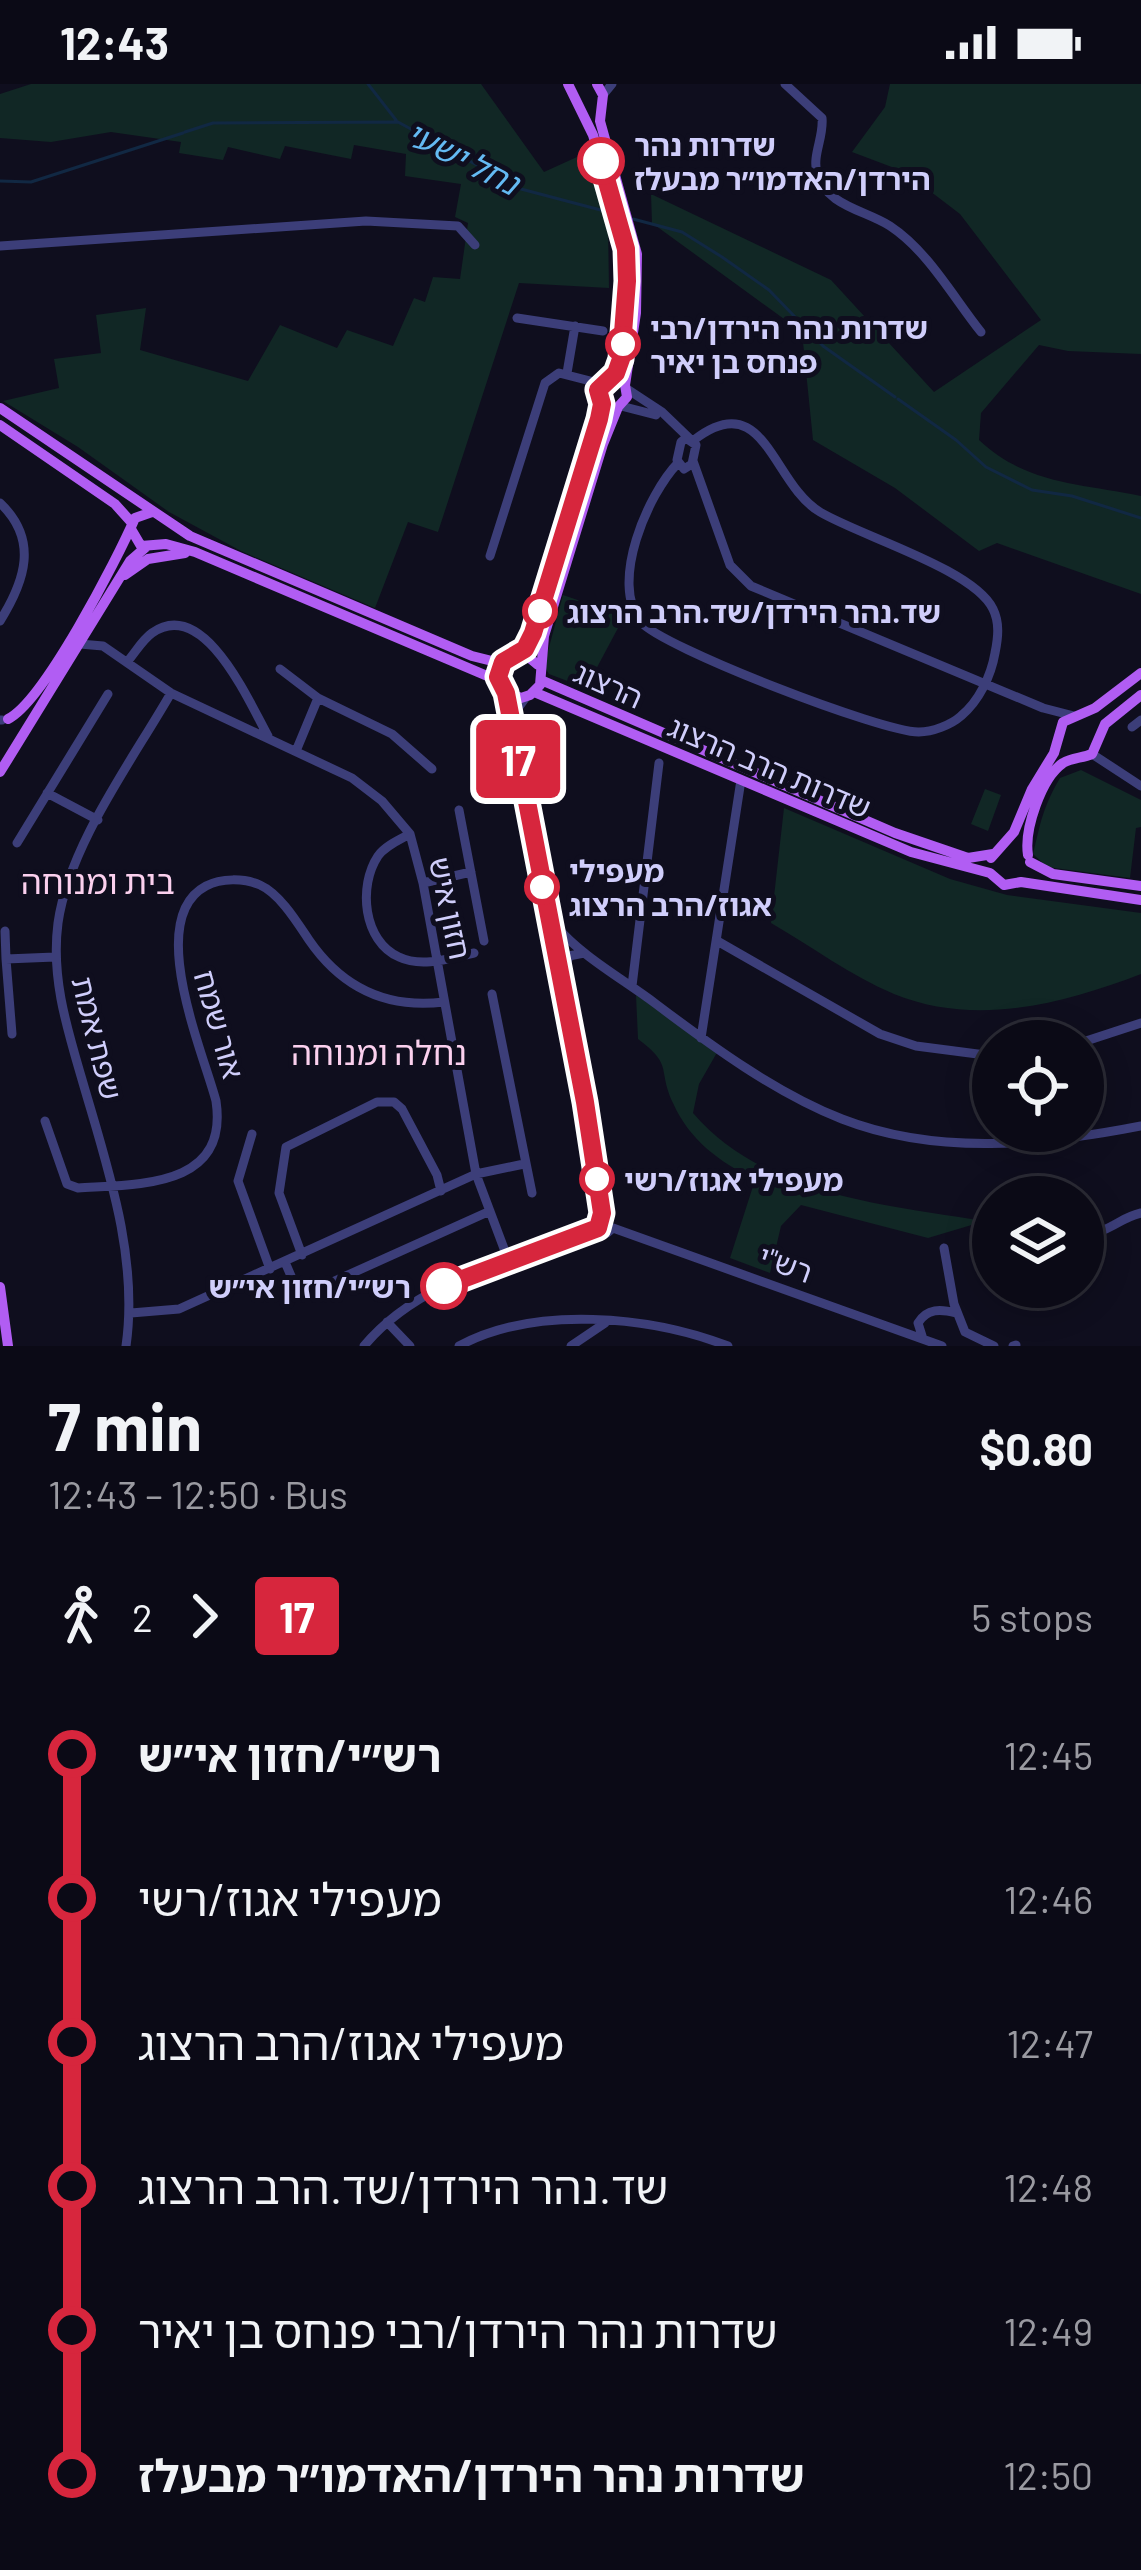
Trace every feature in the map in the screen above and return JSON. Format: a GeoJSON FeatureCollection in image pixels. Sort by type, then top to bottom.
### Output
{"type":"FeatureCollection","features":[{"type":"Feature","properties":{"kind":"main road"},"geometry":{"type":"LineString","coordinates":[[574,93],[591,110],[600,95]]}},
{"type":"Feature","properties":{"kind":"main road"},"geometry":{"type":"LineString","coordinates":[[0,408],[190,536],[472,656],[492,661],[519,654],[533,633],[603,390],[616,373],[623,350],[632,252],[574,93]]}},
{"type":"Feature","properties":{"kind":"main road"},"geometry":{"type":"LineString","coordinates":[[0,425],[115,504],[132,526],[137,543],[176,546],[204,556],[502,687],[530,694],[541,674],[550,615],[603,444],[628,397],[636,313],[632,252],[600,95]]}},
{"type":"Feature","properties":{"kind":"main road"},"geometry":{"type":"LineString","coordinates":[[603,390],[626,387]]}},
{"type":"Feature","properties":{"kind":"main road"},"geometry":{"type":"LineString","coordinates":[[603,390],[620,406]]}},
{"type":"Feature","properties":{"kind":"main road"},"geometry":{"type":"LineString","coordinates":[[2,720],[32,700],[132,526],[140,514],[152,512]]}},
{"type":"Feature","properties":{"kind":"main road"},"geometry":{"type":"LineString","coordinates":[[12,746],[130,561],[165,538],[165,522]]}},
{"type":"Feature","properties":{"kind":"main road"},"geometry":{"type":"LineString","coordinates":[[115,586],[148,559],[168,554],[204,556]]}},
{"type":"Feature","properties":{"kind":"main road"},"geometry":{"type":"LineString","coordinates":[[519,654],[532,658],[541,674]]}},
{"type":"Feature","properties":{"kind":"main road"},"geometry":{"type":"LineString","coordinates":[[502,687],[499,669],[506,659]]}},
{"type":"Feature","properties":{"kind":"main road"},"geometry":{"type":"LineString","coordinates":[[1141,673],[1059,728],[1058,743],[1010,838],[997,850],[990,873],[1004,885],[1021,882],[1141,900]]}},
{"type":"Feature","properties":{"kind":"main road","name":"הרצוג"},"geometry":{"type":"LineString","coordinates":[[541,674],[896,832],[968,858],[997,850]]}},
{"type":"Feature","properties":{"kind":"main road","name":"שדרות הרב הרצוג"},"geometry":{"type":"LineString","coordinates":[[530,694],[911,852],[990,873]]}},
{"type":"Feature","properties":{"kind":"main road"},"geometry":{"type":"LineString","coordinates":[[1100,732],[1141,695]]}},
{"type":"Feature","properties":{"kind":"main road"},"geometry":{"type":"LineString","coordinates":[[1021,882],[1028,874],[1028,833],[1054,772],[1075,758],[1092,754],[1100,745],[1095,722],[1078,716]]}},
{"type":"Feature","properties":{"kind":"main road"},"geometry":{"type":"LineString","coordinates":[[0,772],[20,727],[2,720]]}},
{"type":"Feature","properties":{"kind":"main road"},"geometry":{"type":"LineString","coordinates":[[1058,743],[1075,758]]}},
{"type":"Feature","properties":{"kind":"main road"},"geometry":{"type":"LineString","coordinates":[[997,850],[1019,847],[1053,874],[1141,886]]}},
{"type":"Feature","properties":{"kind":"main road"},"geometry":{"type":"LineString","coordinates":[[0,1287],[8,1346]]}},
{"type":"Feature","properties":{"kind":"street"},"geometry":{"type":"LineString","coordinates":[[600,95],[612,84]]}},
{"type":"Feature","properties":{"kind":"street"},"geometry":{"type":"LineString","coordinates":[[785,84],[822,118],[816,161],[827,193],[890,226],[922,254],[980,332]]}},
{"type":"Feature","properties":{"kind":"street"},"geometry":{"type":"LineString","coordinates":[[0,246],[366,221],[458,226],[475,244]]}},
{"type":"Feature","properties":{"kind":"street"},"geometry":{"type":"LineString","coordinates":[[517,318],[603,331]]}},
{"type":"Feature","properties":{"kind":"street"},"geometry":{"type":"LineString","coordinates":[[567,373],[575,326]]}},
{"type":"Feature","properties":{"kind":"street"},"geometry":{"type":"LineString","coordinates":[[490,556],[542,389],[554,374],[567,373],[603,390]]}},
{"type":"Feature","properties":{"kind":"street"},"geometry":{"type":"LineString","coordinates":[[626,387],[662,412],[688,441],[736,576],[1043,708],[1078,716]]}},
{"type":"Feature","properties":{"kind":"street"},"geometry":{"type":"LineString","coordinates":[[620,406],[644,409],[688,441]]}},
{"type":"Feature","properties":{"kind":"street"},"geometry":{"type":"LineString","coordinates":[[730,422],[754,430],[796,494],[817,510],[976,589],[995,611],[998,629],[986,683],[961,717],[918,732],[902,730],[786,689],[653,633],[635,611],[627,585],[629,569],[647,510],[688,441],[730,422]]}},
{"type":"Feature","properties":{"kind":"street"},"geometry":{"type":"LineString","coordinates":[[677,463],[686,469],[693,461]]}},
{"type":"Feature","properties":{"kind":"street"},"geometry":{"type":"LineString","coordinates":[[0,503],[18,526],[26,558],[17,592],[0,621]]}},
{"type":"Feature","properties":{"kind":"street","name":"חזון איש"},"geometry":{"type":"LineString","coordinates":[[97,616],[99,634],[115,653]]}},
{"type":"Feature","properties":{"kind":"street"},"geometry":{"type":"LineString","coordinates":[[127,662],[149,635],[166,626],[197,632],[230,668],[268,736]]}},
{"type":"Feature","properties":{"kind":"street","name":"חזון איש"},"geometry":{"type":"LineString","coordinates":[[80,644],[98,644],[172,693],[367,787],[410,834],[424,883],[476,1174],[509,1262]]}},
{"type":"Feature","properties":{"kind":"street"},"geometry":{"type":"LineString","coordinates":[[280,669],[318,698],[392,734],[432,769]]}},
{"type":"Feature","properties":{"kind":"street"},"geometry":{"type":"LineString","coordinates":[[502,687],[605,1223]]}},
{"type":"Feature","properties":{"kind":"street","name":"שפת אמת"},"geometry":{"type":"LineString","coordinates":[[126,1346],[131,1313],[128,1270],[113,1186],[65,1020],[55,957],[65,897],[79,856],[172,693]]}},
{"type":"Feature","properties":{"kind":"street"},"geometry":{"type":"LineString","coordinates":[[17,843],[108,694]]}},
{"type":"Feature","properties":{"kind":"street"},"geometry":{"type":"LineString","coordinates":[[530,694],[516,719],[605,1223]]}},
{"type":"Feature","properties":{"kind":"street"},"geometry":{"type":"LineString","coordinates":[[296,751],[318,698]]}},
{"type":"Feature","properties":{"kind":"street"},"geometry":{"type":"LineString","coordinates":[[1043,708],[1059,728]]}},
{"type":"Feature","properties":{"kind":"street"},"geometry":{"type":"LineString","coordinates":[[1092,754],[1141,786]]}},
{"type":"Feature","properties":{"kind":"street"},"geometry":{"type":"LineString","coordinates":[[632,986],[659,764]]}},
{"type":"Feature","properties":{"kind":"street"},"geometry":{"type":"LineString","coordinates":[[701,1037],[742,780]]}},
{"type":"Feature","properties":{"kind":"street"},"geometry":{"type":"LineString","coordinates":[[47,794],[98,820]]}},
{"type":"Feature","properties":{"kind":"street"},"geometry":{"type":"LineString","coordinates":[[459,810],[484,941]]}},
{"type":"Feature","properties":{"kind":"street"},"geometry":{"type":"LineString","coordinates":[[410,834],[378,856],[366,895],[367,912],[382,944],[395,956],[418,962],[474,953]]}},
{"type":"Feature","properties":{"kind":"street"},"geometry":{"type":"LineString","coordinates":[[424,883],[471,872]]}},
{"type":"Feature","properties":{"kind":"street","name":"אור שמח"},"geometry":{"type":"LineString","coordinates":[[113,1186],[182,1174],[204,1160],[215,1139],[217,1101],[175,943],[185,905],[211,882],[236,880],[262,886],[334,969],[382,999],[401,1004],[444,1002]]}},
{"type":"Feature","properties":{"kind":"street"},"geometry":{"type":"LineString","coordinates":[[555,925],[701,1037],[811,1105],[845,1120],[890,1132],[995,1143],[1050,1141],[1141,1126]]}},
{"type":"Feature","properties":{"kind":"street"},"geometry":{"type":"LineString","coordinates":[[4,931],[13,1034]]}},
{"type":"Feature","properties":{"kind":"street"},"geometry":{"type":"LineString","coordinates":[[719,942],[880,1034],[972,1055]]}},
{"type":"Feature","properties":{"kind":"street"},"geometry":{"type":"LineString","coordinates":[[564,971],[569,956],[576,952],[589,955]]}},
{"type":"Feature","properties":{"kind":"street"},"geometry":{"type":"LineString","coordinates":[[6,959],[55,957]]}},
{"type":"Feature","properties":{"kind":"street"},"geometry":{"type":"LineString","coordinates":[[492,994],[532,1193]]}},
{"type":"Feature","properties":{"kind":"street"},"geometry":{"type":"LineString","coordinates":[[1104,1035],[1141,1023]]}},
{"type":"Feature","properties":{"kind":"street"},"geometry":{"type":"LineString","coordinates":[[302,1255],[279,1193],[286,1148],[376,1102],[394,1102],[402,1109],[441,1191]]}},
{"type":"Feature","properties":{"kind":"street"},"geometry":{"type":"LineString","coordinates":[[45,1121],[68,1184],[113,1186]]}},
{"type":"Feature","properties":{"kind":"street"},"geometry":{"type":"LineString","coordinates":[[253,1134],[238,1181],[270,1269]]}},
{"type":"Feature","properties":{"kind":"street"},"geometry":{"type":"LineString","coordinates":[[131,1313],[179,1309],[476,1174],[524,1164]]}},
{"type":"Feature","properties":{"kind":"street"},"geometry":{"type":"LineString","coordinates":[[285,1262],[297,1290],[308,1293],[490,1211]]}},
{"type":"Feature","properties":{"kind":"street"},"geometry":{"type":"LineString","coordinates":[[1104,1232],[1141,1213]]}},
{"type":"Feature","properties":{"kind":"street"},"geometry":{"type":"LineString","coordinates":[[364,1346],[425,1294],[605,1223]]}},
{"type":"Feature","properties":{"kind":"street","name":"רש\"י"},"geometry":{"type":"LineString","coordinates":[[605,1223],[942,1346]]}},
{"type":"Feature","properties":{"kind":"street"},"geometry":{"type":"LineString","coordinates":[[944,1248],[964,1332],[994,1346]]}},
{"type":"Feature","properties":{"kind":"street"},"geometry":{"type":"LineString","coordinates":[[922,1339],[918,1323],[925,1315],[940,1309],[956,1313]]}},
{"type":"Feature","properties":{"kind":"street"},"geometry":{"type":"LineString","coordinates":[[387,1322],[410,1346]]}},
{"type":"Feature","properties":{"kind":"street"},"geometry":{"type":"LineString","coordinates":[[459,1346],[524,1322],[605,1322],[669,1327],[728,1346]]}},
{"type":"Feature","properties":{"kind":"street"},"geometry":{"type":"LineString","coordinates":[[571,1346],[605,1322]]}},
{"type":"Feature","properties":{"kind":"street"},"geometry":{"type":"LineString","coordinates":[[695,1346],[708,1338]]}},
{"type":"Feature","properties":{"kind":"green space"},"geometry":{"type":"Polygon","coordinates":[[[31,84],[481,84],[544,172],[588,152],[608,225],[609,288],[519,283],[438,532],[408,522],[375,608],[241,551],[169,512],[3,401],[59,388],[54,359],[101,353],[96,315],[146,308],[140,350],[248,381],[280,325],[337,348],[347,330],[393,346],[414,298],[425,302],[433,277],[460,279],[468,223],[455,217],[461,184],[405,176],[406,154],[354,145],[351,159],[285,146],[280,159],[228,147],[223,160],[179,153],[181,142],[111,132],[51,142],[0,138],[0,94],[31,84]]]}},
{"type":"Feature","properties":{"kind":"green space"},"geometry":{"type":"Polygon","coordinates":[[[890,84],[1141,84],[1141,354],[1039,345],[981,413],[979,440],[1035,474],[1141,496],[1141,594],[997,543],[979,551],[895,488],[813,440],[802,332],[652,223],[651,194],[831,280],[934,392],[1041,320],[960,214],[905,172],[852,152],[885,107],[890,84]]]}},
{"type":"Feature","properties":{"kind":"green space"},"geometry":{"type":"Polygon","coordinates":[[[563,595],[613,612],[618,628],[586,688],[549,674],[544,666],[563,595]]]}},
{"type":"Feature","properties":{"kind":"green space"},"geometry":{"type":"Polygon","coordinates":[[[1081,770],[1141,800],[1141,827],[1136,828],[1130,878],[1047,867],[1033,854],[1060,778],[1081,770]]]}},
{"type":"Feature","properties":{"kind":"green space"},"geometry":{"type":"Polygon","coordinates":[[[985,789],[1001,795],[988,831],[971,824],[985,789]]]}},
{"type":"Feature","properties":{"kind":"green space"},"geometry":{"type":"Polygon","coordinates":[[[784,808],[950,879],[1007,895],[1141,913],[1141,974],[1050,1002],[987,1010],[925,1004],[878,987],[771,923],[784,808]]]}},
{"type":"Feature","properties":{"kind":"green space"},"geometry":{"type":"Polygon","coordinates":[[[636,995],[719,1049],[699,1084],[693,1113],[722,1141],[754,1162],[828,1192],[972,1219],[972,1225],[928,1238],[801,1205],[781,1226],[770,1273],[730,1258],[755,1180],[707,1149],[688,1128],[668,1091],[661,1062],[638,1039],[636,995]]]}},
{"type":"Feature","properties":{"kind":"waterway"},"geometry":{"type":"LineString","coordinates":[[368,84],[396,120]]}},
{"type":"Feature","properties":{"kind":"waterway","name":"נחל ישעי"},"geometry":{"type":"LineString","coordinates":[[185,132],[213,123],[398,122],[521,189],[612,213]]}},
{"type":"Feature","properties":{"kind":"waterway","name":"נחל ישעי"},"geometry":{"type":"LineString","coordinates":[[0,181],[31,182],[183,133]]}},
{"type":"Feature","properties":{"kind":"waterway","name":"נחל ישעי"},"geometry":{"type":"LineString","coordinates":[[633,219],[682,232],[722,257],[769,290],[823,346],[895,397]]}},
{"type":"Feature","properties":{"kind":"waterway","name":"נחל ישעי"},"geometry":{"type":"LineString","coordinates":[[898,399],[986,467],[1032,490],[1072,496],[1141,518]]}},
{"type":"Feature","properties":{"kind":"bus line","name":"17"},"geometry":{"type":"LineString","coordinates":[[444,1286],[598,1228],[602,1213],[506,693],[498,677],[503,662],[529,644],[599,419],[598,390],[616,373],[623,350],[626,249],[601,161]]}},
{"type":"Feature","properties":{"kind":"place","name":"שדרות נהר הירדן/האדמו״ר מבעלז"},"geometry":{"type":"Point","coordinates":[601,161]}},
{"type":"Feature","properties":{"kind":"place","name":"שדרות נהר הירדן/רבי פנחס בן יאיר"},"geometry":{"type":"Point","coordinates":[623,344]}},
{"type":"Feature","properties":{"kind":"place","name":"שד.נהר הירדן/שד.הרב הרצוג"},"geometry":{"type":"Point","coordinates":[540,611]}},
{"type":"Feature","properties":{"kind":"place","name":"מעפילי אגוז/הרב הרצוג"},"geometry":{"type":"Point","coordinates":[542,887]}},
{"type":"Feature","properties":{"kind":"place","name":"מעפילי אגוז/רשי"},"geometry":{"type":"Point","coordinates":[597,1179]}},
{"type":"Feature","properties":{"kind":"place","name":"רש״י/חזון אי״ש"},"geometry":{"type":"Point","coordinates":[444,1286]}},
{"type":"Feature","properties":{"kind":"district","name":"בית ומנוחה"},"geometry":{"type":"Point","coordinates":[98,881]}},
{"type":"Feature","properties":{"kind":"district","name":"נחלה ומנוחה"},"geometry":{"type":"Point","coordinates":[379,1052]}}]}
